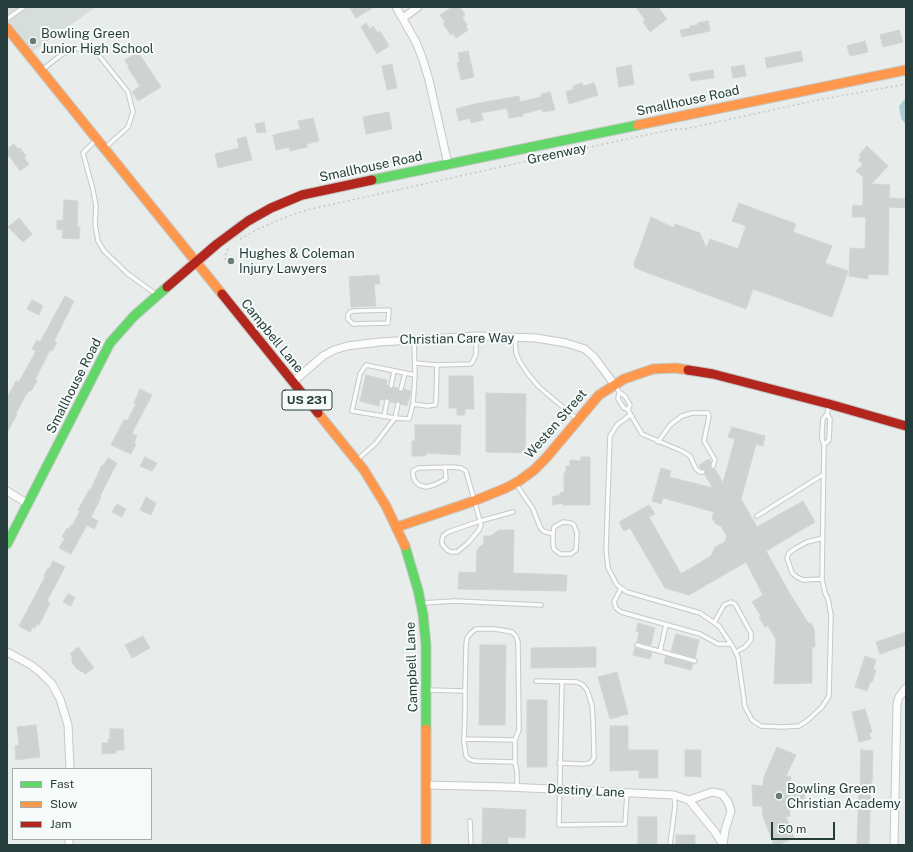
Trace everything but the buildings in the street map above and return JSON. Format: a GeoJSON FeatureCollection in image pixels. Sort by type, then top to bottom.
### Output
{"type":"FeatureCollection","features":[{"type":"Feature","properties":{"kind":"street"},"geometry":{"type":"LineString","coordinates":[[396,7],[404,18],[416,42],[427,73],[448,164]]}},
{"type":"Feature","properties":{"kind":"street"},"geometry":{"type":"LineString","coordinates":[[404,18],[418,7]]}},
{"type":"Feature","properties":{"kind":"street","name":"Campbell Lane"},"geometry":{"type":"LineString","coordinates":[[7,28],[356,461],[376,487],[397,527],[412,566],[421,603],[426,645],[426,845]]}},
{"type":"Feature","properties":{"kind":"street","name":"Smallhouse Road"},"geometry":{"type":"LineString","coordinates":[[7,544],[110,343],[134,316],[217,244],[248,221],[271,208],[302,195],[376,178],[906,70]]}},
{"type":"Feature","properties":{"kind":"street","name":"Christian Care Way"},"geometry":{"type":"LineString","coordinates":[[293,382],[323,356],[334,350],[347,346],[362,343],[476,336],[536,338],[566,343],[585,349],[594,357],[614,384]]}},
{"type":"Feature","properties":{"kind":"street","name":"Westen Street"},"geometry":{"type":"LineString","coordinates":[[397,527],[506,488],[528,475],[542,463],[595,398],[614,384],[629,376],[643,372],[663,368],[676,368],[721,376],[904,425]]}},
{"type":"Feature","properties":{"kind":"street"},"geometry":{"type":"LineString","coordinates":[[7,492],[28,504]]}},
{"type":"Feature","properties":{"kind":"street"},"geometry":{"type":"LineString","coordinates":[[7,652],[31,665],[52,684],[60,699],[68,725],[70,768]]}},
{"type":"Feature","properties":{"kind":"street"},"geometry":{"type":"LineString","coordinates":[[894,845],[897,704],[899,697],[906,688]]}},
{"type":"Feature","properties":{"kind":"street","name":"Destiny Lane"},"geometry":{"type":"LineString","coordinates":[[426,785],[517,787],[674,795],[688,800]]}},
{"type":"Feature","properties":{"kind":"street"},"geometry":{"type":"LineString","coordinates":[[712,792],[722,794],[728,802],[731,811],[725,830],[723,845],[715,832],[688,800],[712,792]]}},
{"type":"Feature","properties":{"kind":"lane"},"geometry":{"type":"LineString","coordinates":[[7,19],[24,7]]}},
{"type":"Feature","properties":{"kind":"lane"},"geometry":{"type":"LineString","coordinates":[[41,70],[61,55],[74,49],[93,48],[128,92],[132,112],[128,127],[104,148]]}},
{"type":"Feature","properties":{"kind":"lane"},"geometry":{"type":"LineString","coordinates":[[97,139],[83,153],[95,198],[95,224],[98,241],[104,250],[128,274],[157,295]]}},
{"type":"Feature","properties":{"kind":"lane"},"geometry":{"type":"LineString","coordinates":[[389,310],[388,323],[353,324],[348,320],[348,315],[350,312],[354,311],[389,310]]}},
{"type":"Feature","properties":{"kind":"lane"},"geometry":{"type":"LineString","coordinates":[[415,362],[437,365],[470,364],[472,363],[476,354],[476,336]]}},
{"type":"Feature","properties":{"kind":"lane"},"geometry":{"type":"LineString","coordinates":[[516,337],[516,353],[528,374],[539,387],[577,420]]}},
{"type":"Feature","properties":{"kind":"lane"},"geometry":{"type":"LineString","coordinates":[[414,339],[415,375],[413,404],[410,419],[384,417],[352,411],[360,374],[366,365],[415,375]]}},
{"type":"Feature","properties":{"kind":"lane"},"geometry":{"type":"LineString","coordinates":[[413,404],[427,406],[435,405],[437,365]]}},
{"type":"Feature","properties":{"kind":"lane"},"geometry":{"type":"LineString","coordinates":[[390,386],[394,370]]}},
{"type":"Feature","properties":{"kind":"lane"},"geometry":{"type":"LineString","coordinates":[[401,389],[405,373]]}},
{"type":"Feature","properties":{"kind":"lane"},"geometry":{"type":"LineString","coordinates":[[614,384],[625,396],[630,405],[628,410]]}},
{"type":"Feature","properties":{"kind":"lane"},"geometry":{"type":"LineString","coordinates":[[620,392],[618,399],[624,408],[628,410],[642,434],[682,451],[690,456],[696,469],[703,472]]}},
{"type":"Feature","properties":{"kind":"lane"},"geometry":{"type":"LineString","coordinates":[[384,417],[387,401]]}},
{"type":"Feature","properties":{"kind":"lane"},"geometry":{"type":"LineString","coordinates":[[356,461],[376,443],[395,418],[398,404]]}},
{"type":"Feature","properties":{"kind":"lane"},"geometry":{"type":"LineString","coordinates":[[824,445],[829,440],[829,404]]}},
{"type":"Feature","properties":{"kind":"lane"},"geometry":{"type":"LineString","coordinates":[[658,442],[670,425],[682,416],[692,413],[708,413],[709,416],[704,442],[715,460],[713,466]]}},
{"type":"Feature","properties":{"kind":"lane"},"geometry":{"type":"LineString","coordinates":[[630,415],[617,425],[610,436],[606,550],[608,568],[617,585],[627,592],[700,613],[714,622],[731,644],[738,657],[745,707],[752,720],[760,726],[782,728],[799,726],[808,720],[822,707],[829,696],[831,615],[822,579],[824,445],[822,431],[823,419],[828,414]]}},
{"type":"Feature","properties":{"kind":"lane"},"geometry":{"type":"LineString","coordinates":[[445,467],[446,479],[434,485],[426,487],[419,485],[413,476],[414,471],[418,468],[445,467],[461,468],[466,471],[480,521],[481,525],[479,530],[468,543],[457,552],[451,552],[444,547],[442,540],[443,536],[448,532],[480,521],[512,512]]}},
{"type":"Feature","properties":{"kind":"lane"},"geometry":{"type":"LineString","coordinates":[[757,516],[824,474]]}},
{"type":"Feature","properties":{"kind":"lane"},"geometry":{"type":"LineString","coordinates":[[515,483],[533,508],[543,532],[553,534]]}},
{"type":"Feature","properties":{"kind":"lane"},"geometry":{"type":"LineString","coordinates":[[563,522],[571,523],[576,528],[577,533],[576,550],[571,554],[560,554],[554,548],[553,534],[554,527],[557,524],[563,522]]}},
{"type":"Feature","properties":{"kind":"lane"},"geometry":{"type":"LineString","coordinates":[[822,579],[803,580],[797,577],[792,573],[787,558],[789,553],[796,548],[807,542],[823,538]]}},
{"type":"Feature","properties":{"kind":"lane"},"geometry":{"type":"LineString","coordinates":[[621,588],[614,602],[616,608],[621,612],[700,634],[718,644],[731,644]]}},
{"type":"Feature","properties":{"kind":"lane"},"geometry":{"type":"LineString","coordinates":[[421,603],[456,601],[541,605]]}},
{"type":"Feature","properties":{"kind":"lane"},"geometry":{"type":"LineString","coordinates":[[714,622],[724,605],[731,602],[735,604],[751,633],[751,640],[745,647],[736,652]]}},
{"type":"Feature","properties":{"kind":"lane"},"geometry":{"type":"LineString","coordinates":[[660,651],[666,625]]}},
{"type":"Feature","properties":{"kind":"lane"},"geometry":{"type":"LineString","coordinates":[[515,762],[474,761],[466,756],[464,739],[466,646],[467,638],[476,629],[495,629],[512,632],[516,636],[518,642],[519,730],[515,740],[517,787]]}},
{"type":"Feature","properties":{"kind":"lane"},"geometry":{"type":"LineString","coordinates":[[637,645],[695,661]]}},
{"type":"Feature","properties":{"kind":"lane"},"geometry":{"type":"LineString","coordinates":[[536,681],[577,682],[583,685],[587,690],[592,705],[595,751],[594,758],[590,763],[560,763]]}},
{"type":"Feature","properties":{"kind":"lane"},"geometry":{"type":"LineString","coordinates":[[562,682],[559,825],[625,824],[627,793]]}},
{"type":"Feature","properties":{"kind":"lane"},"geometry":{"type":"LineString","coordinates":[[426,690],[465,691]]}},
{"type":"Feature","properties":{"kind":"lane"},"geometry":{"type":"LineString","coordinates":[[464,739],[515,740]]}},
{"type":"Feature","properties":{"kind":"lane"},"geometry":{"type":"LineString","coordinates":[[670,845],[675,806],[674,795]]}},
{"type":"Feature","properties":{"kind":"lane"},"geometry":{"type":"LineString","coordinates":[[470,821],[470,845]]}},
{"type":"Feature","properties":{"kind":"path","name":"Greenway"},"geometry":{"type":"LineString","coordinates":[[238,240],[283,218],[307,210],[631,138],[676,129],[685,129],[818,100],[906,84]]}},
{"type":"Feature","properties":{"kind":"path"},"geometry":{"type":"LineString","coordinates":[[225,260],[226,252],[233,244]]}},
{"type":"Feature","properties":{"kind":"shaded area","name":"Bowling Green Junior High School"},"geometry":{"type":"Polygon","coordinates":[[[7,7],[96,7],[29,54],[7,28],[7,7]]]}},
{"type":"Feature","properties":{"kind":"water"},"geometry":{"type":"Polygon","coordinates":[[[906,99],[906,125],[901,118],[899,106],[906,99]]]}},
{"type":"Feature","properties":{"kind":"traffic: fast"},"geometry":{"type":"LineString","coordinates":[[372,180],[638,125]]}},
{"type":"Feature","properties":{"kind":"traffic: fast"},"geometry":{"type":"LineString","coordinates":[[7,544],[110,343],[134,316],[167,287]]}},
{"type":"Feature","properties":{"kind":"traffic: fast"},"geometry":{"type":"LineString","coordinates":[[405,546],[418,590],[423,614],[426,645],[426,729]]}},
{"type":"Feature","properties":{"kind":"traffic: slow"},"geometry":{"type":"LineString","coordinates":[[7,28],[222,294]]}},
{"type":"Feature","properties":{"kind":"traffic: slow"},"geometry":{"type":"LineString","coordinates":[[638,125],[906,70]]}},
{"type":"Feature","properties":{"kind":"traffic: slow"},"geometry":{"type":"LineString","coordinates":[[397,527],[474,501],[519,481],[534,470],[546,458],[599,395],[624,379],[653,369],[676,368],[688,370]]}},
{"type":"Feature","properties":{"kind":"traffic: slow"},"geometry":{"type":"LineString","coordinates":[[318,413],[364,470],[386,506],[405,546]]}},
{"type":"Feature","properties":{"kind":"traffic: slow"},"geometry":{"type":"LineString","coordinates":[[426,729],[426,845]]}},
{"type":"Feature","properties":{"kind":"traffic: jam"},"geometry":{"type":"LineString","coordinates":[[167,287],[217,244],[248,221],[271,208],[302,195],[372,180]]}},
{"type":"Feature","properties":{"kind":"traffic: jam"},"geometry":{"type":"LineString","coordinates":[[222,294],[318,413]]}},
{"type":"Feature","properties":{"kind":"traffic: jam"},"geometry":{"type":"LineString","coordinates":[[688,370],[713,374],[829,404],[906,426]]}},
{"type":"Feature","properties":{"kind":"place","name":"Bowling Green Junior High School"},"geometry":{"type":"Point","coordinates":[33,41]}},
{"type":"Feature","properties":{"kind":"place","name":"Hughes & Coleman Injury Lawyers"},"geometry":{"type":"Point","coordinates":[231,261]}},
{"type":"Feature","properties":{"kind":"place","name":"Bowling Green Christian Academy"},"geometry":{"type":"Point","coordinates":[779,796]}}]}
